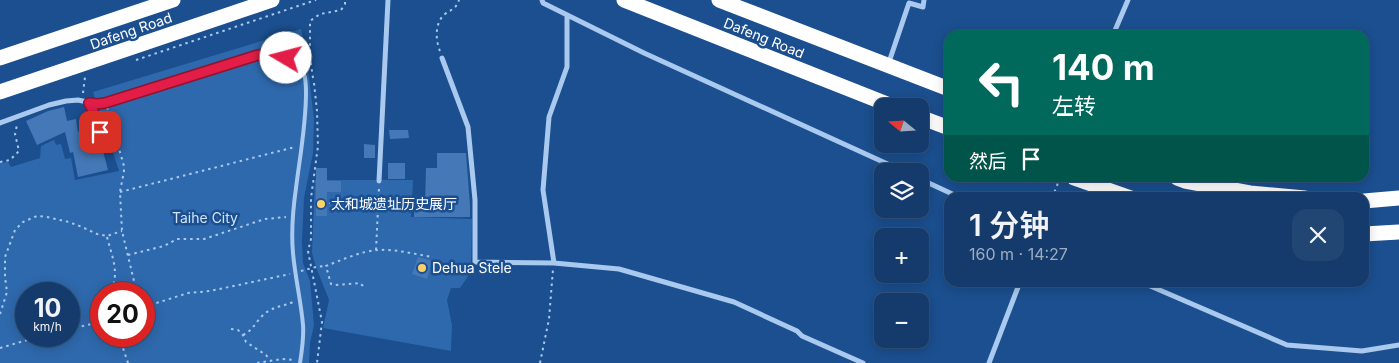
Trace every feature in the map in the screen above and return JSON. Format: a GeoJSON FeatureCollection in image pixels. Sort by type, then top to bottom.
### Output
{"type":"FeatureCollection","features":[{"type":"Feature","properties":{"kind":"highway","name":"Dafeng Road"},"geometry":{"type":"LineString","coordinates":[[0,58],[173,0]]}},
{"type":"Feature","properties":{"kind":"highway","name":"Dafeng Road"},"geometry":{"type":"LineString","coordinates":[[0,92],[272,0]]}},
{"type":"Feature","properties":{"kind":"highway","name":"Dafeng Road"},"geometry":{"type":"LineString","coordinates":[[624,0],[874,99]]}},
{"type":"Feature","properties":{"kind":"highway","name":"Dafeng Road"},"geometry":{"type":"LineString","coordinates":[[719,0],[944,87]]}},
{"type":"Feature","properties":{"kind":"highway"},"geometry":{"type":"LineString","coordinates":[[929,120],[944,126]]}},
{"type":"Feature","properties":{"kind":"highway"},"geometry":{"type":"LineString","coordinates":[[1085,182],[1114,192]]}},
{"type":"Feature","properties":{"kind":"highway"},"geometry":{"type":"LineString","coordinates":[[1190,182],[1245,192]]}},
{"type":"Feature","properties":{"kind":"highway"},"geometry":{"type":"LineString","coordinates":[[1369,201],[1399,198]]}},
{"type":"Feature","properties":{"kind":"highway"},"geometry":{"type":"LineString","coordinates":[[1369,234],[1399,232]]}},
{"type":"Feature","properties":{"kind":"street"},"geometry":{"type":"LineString","coordinates":[[379,181],[388,0]]}},
{"type":"Feature","properties":{"kind":"street"},"geometry":{"type":"LineString","coordinates":[[542,0],[543,3],[644,54],[885,163]]}},
{"type":"Feature","properties":{"kind":"street"},"geometry":{"type":"LineString","coordinates":[[888,65],[909,3],[923,7],[924,0]]}},
{"type":"Feature","properties":{"kind":"street"},"geometry":{"type":"LineString","coordinates":[[1115,30],[1128,0]]}},
{"type":"Feature","properties":{"kind":"street"},"geometry":{"type":"LineString","coordinates":[[554,263],[543,190],[549,117],[567,67],[567,15]]}},
{"type":"Feature","properties":{"kind":"street"},"geometry":{"type":"LineString","coordinates":[[442,58],[468,127],[475,200],[475,262],[554,263],[619,269],[734,302],[862,363]]}},
{"type":"Feature","properties":{"kind":"street"},"geometry":{"type":"LineString","coordinates":[[0,123],[49,105],[74,100],[97,104]]}},
{"type":"Feature","properties":{"kind":"street"},"geometry":{"type":"LineString","coordinates":[[89,103],[98,121],[102,143]]}},
{"type":"Feature","properties":{"kind":"street"},"geometry":{"type":"LineString","coordinates":[[929,183],[948,192]]}},
{"type":"Feature","properties":{"kind":"street"},"geometry":{"type":"LineString","coordinates":[[989,363],[1018,287]]}},
{"type":"Feature","properties":{"kind":"street"},"geometry":{"type":"LineString","coordinates":[[1153,287],[1287,345],[1362,351],[1399,345]]}},
{"type":"Feature","properties":{"kind":"lane"},"geometry":{"type":"LineString","coordinates":[[97,104],[258,55],[277,55],[286,58],[296,64],[303,72],[306,80],[306,114],[293,216],[293,250],[303,334],[300,362]]}},
{"type":"Feature","properties":{"kind":"path"},"geometry":{"type":"LineString","coordinates":[[131,62],[316,0]]}},
{"type":"Feature","properties":{"kind":"path"},"geometry":{"type":"LineString","coordinates":[[317,363],[322,322],[308,251],[311,239],[311,198],[318,146],[317,110],[310,58],[310,21],[320,14],[341,10],[345,0]]}},
{"type":"Feature","properties":{"kind":"path"},"geometry":{"type":"LineString","coordinates":[[442,58],[436,43],[437,28],[440,20],[446,13],[454,9],[459,0]]}},
{"type":"Feature","properties":{"kind":"path"},"geometry":{"type":"LineString","coordinates":[[82,101],[85,77],[94,74]]}},
{"type":"Feature","properties":{"kind":"path"},"geometry":{"type":"LineString","coordinates":[[105,103],[124,166],[120,192],[122,231],[134,282]]}},
{"type":"Feature","properties":{"kind":"path"},"geometry":{"type":"LineString","coordinates":[[0,162],[10,160],[19,151],[15,134],[18,117]]}},
{"type":"Feature","properties":{"kind":"path"},"geometry":{"type":"LineString","coordinates":[[120,192],[302,146]]}},
{"type":"Feature","properties":{"kind":"path"},"geometry":{"type":"LineString","coordinates":[[376,250],[379,181]]}},
{"type":"Feature","properties":{"kind":"path"},"geometry":{"type":"LineString","coordinates":[[329,203],[379,205]]}},
{"type":"Feature","properties":{"kind":"path"},"geometry":{"type":"LineString","coordinates":[[0,314],[7,292],[5,257],[15,230],[23,222],[37,216],[69,222],[97,234],[107,236],[122,231]]}},
{"type":"Feature","properties":{"kind":"path"},"geometry":{"type":"LineString","coordinates":[[128,256],[154,250],[177,239],[204,239],[265,219],[293,216]]}},
{"type":"Feature","properties":{"kind":"path"},"geometry":{"type":"LineString","coordinates":[[107,236],[115,267],[114,282]]}},
{"type":"Feature","properties":{"kind":"path"},"geometry":{"type":"LineString","coordinates":[[155,304],[188,293],[210,292],[326,266],[376,250],[397,251],[432,257]]}},
{"type":"Feature","properties":{"kind":"path"},"geometry":{"type":"LineString","coordinates":[[540,363],[549,319],[554,263]]}},
{"type":"Feature","properties":{"kind":"path"},"geometry":{"type":"LineString","coordinates":[[326,266],[331,284],[360,283],[363,286]]}},
{"type":"Feature","properties":{"kind":"path"},"geometry":{"type":"LineString","coordinates":[[243,335],[248,333],[262,315],[274,307],[291,303],[300,298]]}},
{"type":"Feature","properties":{"kind":"path"},"geometry":{"type":"LineString","coordinates":[[231,329],[238,330],[246,342],[272,361]]}},
{"type":"Feature","properties":{"kind":"path"},"geometry":{"type":"LineString","coordinates":[[0,348],[15,344]]}},
{"type":"Feature","properties":{"kind":"path"},"geometry":{"type":"LineString","coordinates":[[123,347],[128,363]]}},
{"type":"Feature","properties":{"kind":"path"},"geometry":{"type":"LineString","coordinates":[[257,363],[290,359],[300,362]]}},
{"type":"Feature","properties":{"kind":"green space","name":"Taihe City"},"geometry":{"type":"Polygon","coordinates":[[[301,29],[305,44],[314,119],[313,153],[304,198],[302,241],[303,263],[310,281],[314,325],[310,343],[309,363],[0,363],[0,163],[8,162],[11,167],[40,158],[41,146],[54,140],[56,145],[61,144],[65,159],[71,158],[75,180],[119,171],[93,92],[301,29]]]}},
{"type":"Feature","properties":{"kind":"green space","name":"Dehua Stele"},"geometry":{"type":"Polygon","coordinates":[[[315,180],[413,180],[411,217],[472,219],[471,272],[460,288],[451,288],[447,300],[452,325],[451,351],[323,328],[329,300],[312,253],[315,180]]]}},
{"type":"Feature","properties":{"kind":"building"},"geometry":{"type":"Polygon","coordinates":[[[64,107],[67,121],[76,119],[78,132],[94,128],[97,144],[99,147],[102,147],[108,170],[78,177],[73,152],[70,153],[65,132],[37,145],[26,121],[48,111],[64,107]]]}},
{"type":"Feature","properties":{"kind":"building"},"geometry":{"type":"Polygon","coordinates":[[[389,130],[408,130],[409,138],[390,139],[389,130]]]}},
{"type":"Feature","properties":{"kind":"building"},"geometry":{"type":"Polygon","coordinates":[[[364,144],[375,145],[375,158],[364,158],[364,144]]]}},
{"type":"Feature","properties":{"kind":"building"},"geometry":{"type":"Polygon","coordinates":[[[437,153],[466,153],[470,217],[414,217],[414,204],[425,204],[426,168],[437,168],[437,153]]]}},
{"type":"Feature","properties":{"kind":"building"},"geometry":{"type":"Polygon","coordinates":[[[388,163],[405,163],[405,179],[388,179],[388,163]]]}},
{"type":"Feature","properties":{"kind":"building","name":"太和城遗址历史展厅"},"geometry":{"type":"Polygon","coordinates":[[[316,168],[327,168],[327,181],[341,181],[341,192],[327,192],[327,216],[316,216],[316,168]]]}},
{"type":"Feature","properties":{"kind":"building"},"geometry":{"type":"Polygon","coordinates":[[[418,257],[432,261],[427,279],[412,274],[418,257]]]}},
{"type":"Feature","properties":{"kind":"place","name":"太和城遗址历史展厅"},"geometry":{"type":"Point","coordinates":[321,204]}},
{"type":"Feature","properties":{"kind":"place","name":"Dehua Stele"},"geometry":{"type":"Point","coordinates":[422,268]}},
{"type":"Feature","properties":{"kind":"route"},"geometry":{"type":"LineString","coordinates":[[100,132],[98,121],[89,103],[105,103],[258,55],[271,54],[286,58]]}}]}
